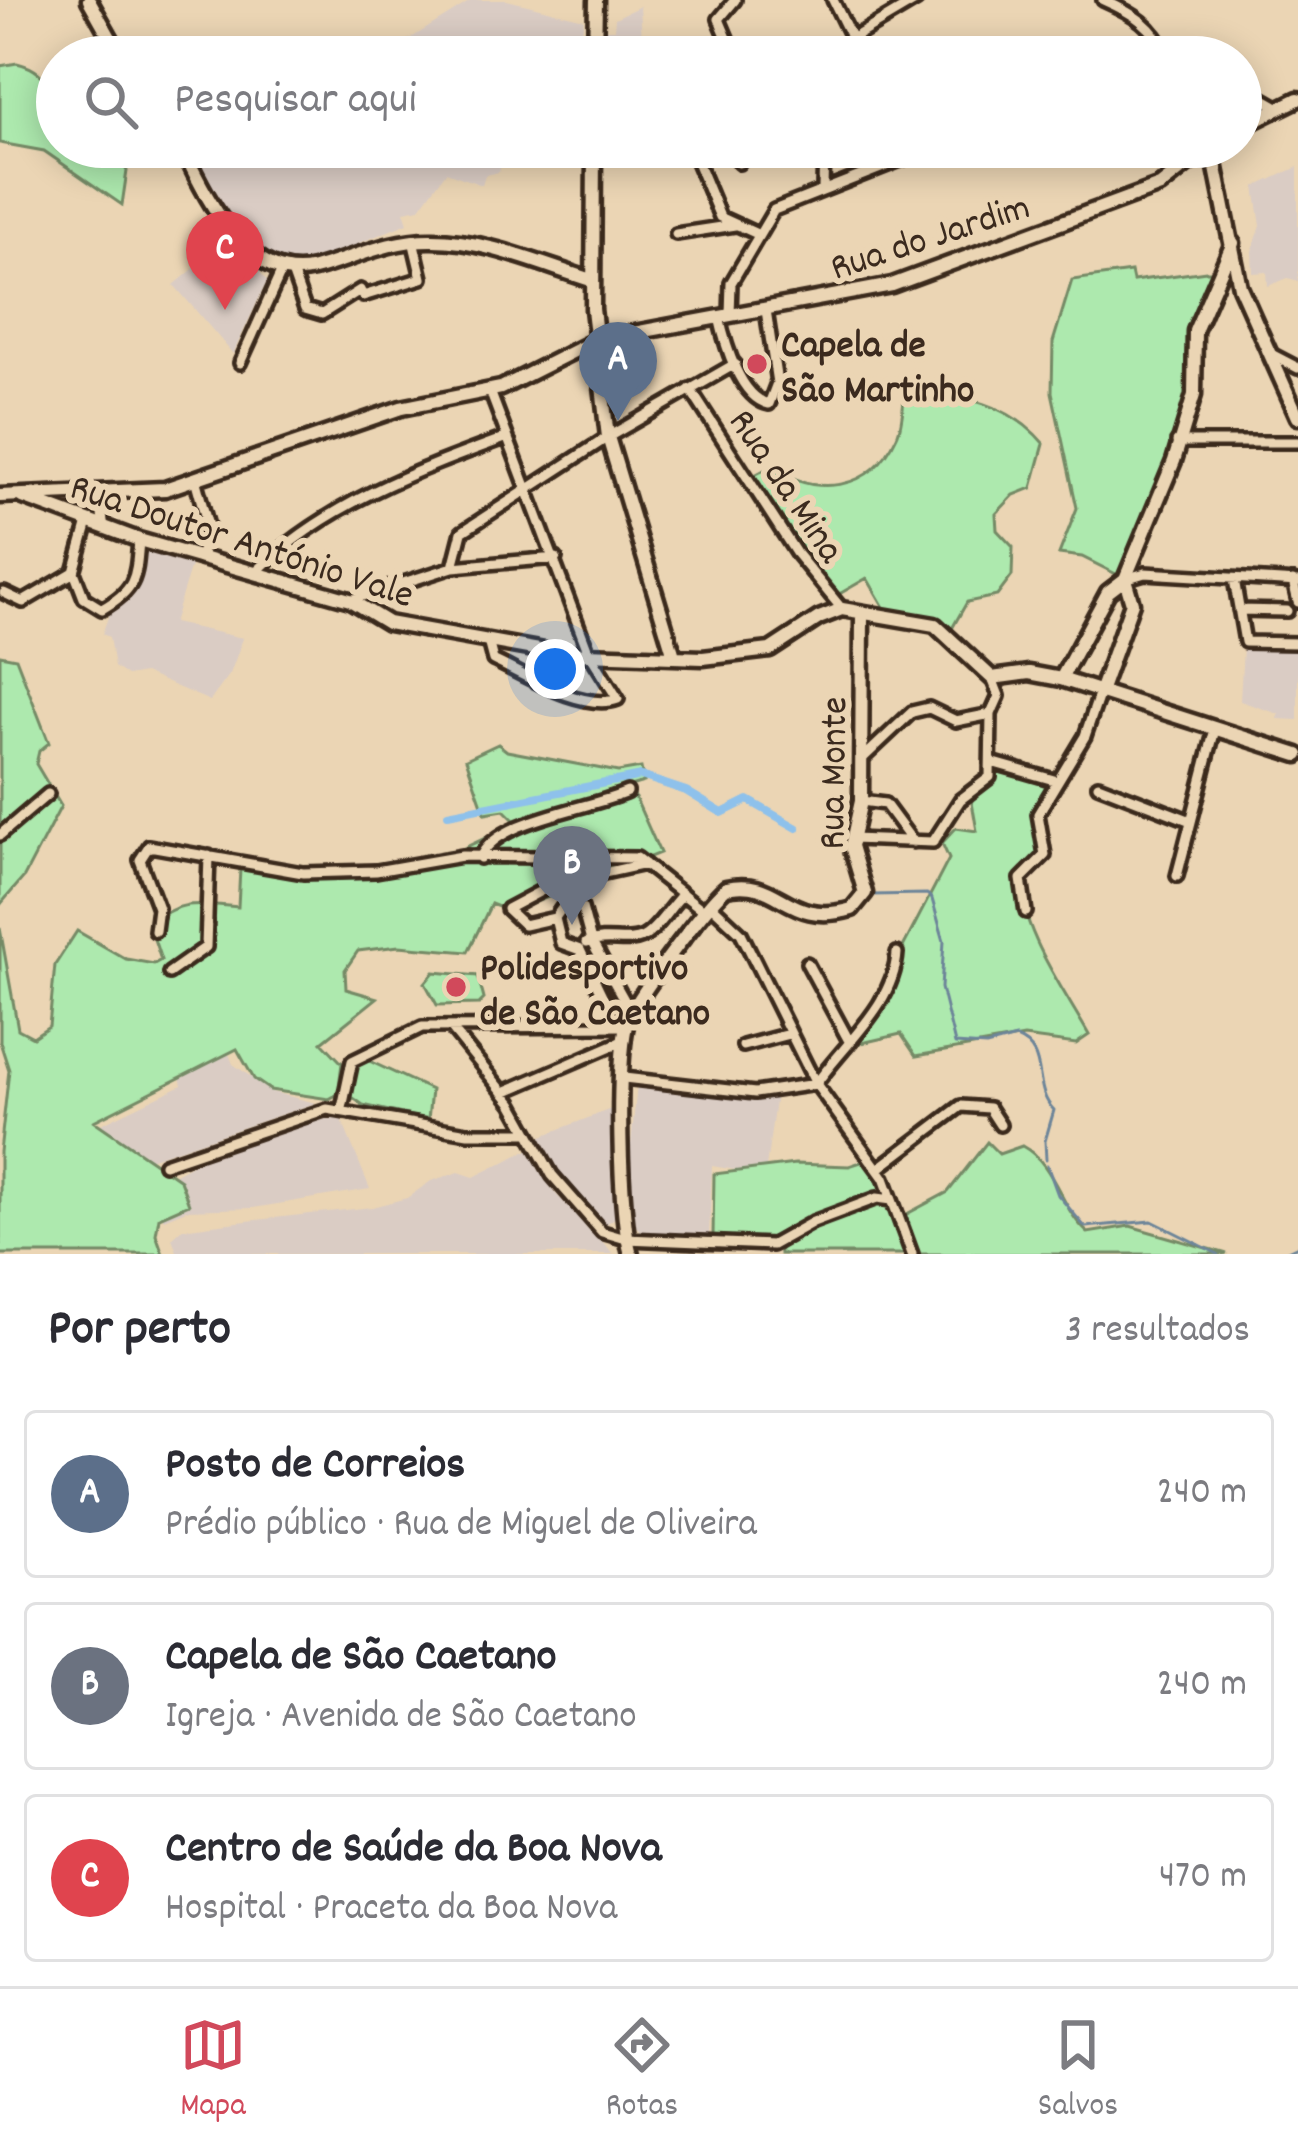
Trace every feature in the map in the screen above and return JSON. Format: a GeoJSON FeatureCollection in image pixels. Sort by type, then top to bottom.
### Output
{"type":"FeatureCollection","features":[{"type":"Feature","properties":{"kind":"main road"},"geometry":{"type":"LineString","coordinates":[[89,0],[110,36]]}},
{"type":"Feature","properties":{"kind":"main road"},"geometry":{"type":"LineString","coordinates":[[595,36],[596,0]]}},
{"type":"Feature","properties":{"kind":"main road"},"geometry":{"type":"LineString","coordinates":[[1262,116],[1298,99]]}},
{"type":"Feature","properties":{"kind":"main road"},"geometry":{"type":"LineString","coordinates":[[192,168],[206,199],[262,261],[287,271],[413,240],[465,243],[591,280]]}},
{"type":"Feature","properties":{"kind":"main road"},"geometry":{"type":"LineString","coordinates":[[594,168],[591,280],[608,437],[674,656]]}},
{"type":"Feature","properties":{"kind":"main road","name":"Rua do Jardim"},"geometry":{"type":"LineString","coordinates":[[23,497],[196,482],[401,409],[490,391],[596,340],[905,281],[1160,186],[1183,168]]}},
{"type":"Feature","properties":{"kind":"main road"},"geometry":{"type":"LineString","coordinates":[[1061,679],[1108,592],[1125,579],[1194,395],[1195,331],[1230,271],[1233,243],[1216,168]]}},
{"type":"Feature","properties":{"kind":"main road"},"geometry":{"type":"LineString","coordinates":[[1230,271],[1298,417]]}},
{"type":"Feature","properties":{"kind":"main road"},"geometry":{"type":"LineString","coordinates":[[593,309],[627,334]]}},
{"type":"Feature","properties":{"kind":"main road"},"geometry":{"type":"LineString","coordinates":[[0,496],[23,497]]}},
{"type":"Feature","properties":{"kind":"main road","name":"Rua Doutor António Vale"},"geometry":{"type":"LineString","coordinates":[[23,497],[200,559],[350,600],[388,623],[556,653],[674,656],[770,650],[842,609]]}},
{"type":"Feature","properties":{"kind":"main road"},"geometry":{"type":"LineString","coordinates":[[1100,692],[1132,603],[1125,579]]}},
{"type":"Feature","properties":{"kind":"main road"},"geometry":{"type":"LineString","coordinates":[[842,609],[935,625],[992,678],[1029,673],[1061,679],[1298,755]]}},
{"type":"Feature","properties":{"kind":"main road","name":"Rua Monte"},"geometry":{"type":"LineString","coordinates":[[707,908],[726,888],[749,884],[764,888],[802,914],[852,909],[866,893],[852,838],[860,801],[862,613]]}},
{"type":"Feature","properties":{"kind":"main road"},"geometry":{"type":"LineString","coordinates":[[631,1254],[621,1195],[627,1026],[707,908]]}},
{"type":"Feature","properties":{"kind":"street"},"geometry":{"type":"LineString","coordinates":[[726,36],[719,19],[735,0]]}},
{"type":"Feature","properties":{"kind":"street"},"geometry":{"type":"LineString","coordinates":[[833,0],[851,36]]}},
{"type":"Feature","properties":{"kind":"street"},"geometry":{"type":"LineString","coordinates":[[857,36],[916,0]]}},
{"type":"Feature","properties":{"kind":"street"},"geometry":{"type":"LineString","coordinates":[[1103,0],[1132,13],[1159,36]]}},
{"type":"Feature","properties":{"kind":"street"},"geometry":{"type":"LineString","coordinates":[[1262,98],[1278,107]]}},
{"type":"Feature","properties":{"kind":"street"},"geometry":{"type":"LineString","coordinates":[[700,168],[720,217],[755,233]]}},
{"type":"Feature","properties":{"kind":"street"},"geometry":{"type":"LineString","coordinates":[[824,168],[824,189]]}},
{"type":"Feature","properties":{"kind":"street"},"geometry":{"type":"LineString","coordinates":[[766,310],[777,383],[769,404],[755,399],[735,364],[724,316],[731,283],[755,233],[774,210],[879,168]]}},
{"type":"Feature","properties":{"kind":"street"},"geometry":{"type":"LineString","coordinates":[[676,234],[735,225]]}},
{"type":"Feature","properties":{"kind":"street"},"geometry":{"type":"LineString","coordinates":[[287,271],[305,309],[322,314],[360,290],[363,296],[422,278],[413,240]]}},
{"type":"Feature","properties":{"kind":"street"},"geometry":{"type":"LineString","coordinates":[[240,363],[287,271]]}},
{"type":"Feature","properties":{"kind":"street"},"geometry":{"type":"LineString","coordinates":[[1273,355],[1298,368]]}},
{"type":"Feature","properties":{"kind":"street"},"geometry":{"type":"LineString","coordinates":[[453,567],[455,541],[462,532],[608,437],[735,364]]}},
{"type":"Feature","properties":{"kind":"street","name":"Rua da Mina"},"geometry":{"type":"LineString","coordinates":[[690,389],[796,553],[842,609]]}},
{"type":"Feature","properties":{"kind":"street"},"geometry":{"type":"LineString","coordinates":[[488,640],[493,659],[534,679],[584,699],[618,699],[588,651],[490,391]]}},
{"type":"Feature","properties":{"kind":"street"},"geometry":{"type":"LineString","coordinates":[[255,573],[312,522],[431,465],[505,438]]}},
{"type":"Feature","properties":{"kind":"street"},"geometry":{"type":"LineString","coordinates":[[1179,442],[1298,442]]}},
{"type":"Feature","properties":{"kind":"street"},"geometry":{"type":"LineString","coordinates":[[196,482],[208,526],[200,559]]}},
{"type":"Feature","properties":{"kind":"street"},"geometry":{"type":"LineString","coordinates":[[99,494],[104,528]]}},
{"type":"Feature","properties":{"kind":"street"},"geometry":{"type":"LineString","coordinates":[[88,522],[74,572],[93,608],[102,609],[128,594],[139,578],[140,540]]}},
{"type":"Feature","properties":{"kind":"street"},"geometry":{"type":"LineString","coordinates":[[350,600],[453,567],[556,558]]}},
{"type":"Feature","properties":{"kind":"street"},"geometry":{"type":"LineString","coordinates":[[4,593],[22,602],[74,572]]}},
{"type":"Feature","properties":{"kind":"street"},"geometry":{"type":"LineString","coordinates":[[1125,579],[1144,573],[1296,582],[1298,602]]}},
{"type":"Feature","properties":{"kind":"street"},"geometry":{"type":"LineString","coordinates":[[1234,579],[1245,642],[1298,644]]}},
{"type":"Feature","properties":{"kind":"street"},"geometry":{"type":"LineString","coordinates":[[1239,610],[1288,611]]}},
{"type":"Feature","properties":{"kind":"street"},"geometry":{"type":"LineString","coordinates":[[852,838],[924,845],[937,839],[960,800],[990,777],[991,714],[999,696],[992,678]]}},
{"type":"Feature","properties":{"kind":"street"},"geometry":{"type":"LineString","coordinates":[[1026,912],[1021,879],[1045,855],[1038,814],[1054,780],[1085,736],[1100,692]]}},
{"type":"Feature","properties":{"kind":"street"},"geometry":{"type":"LineString","coordinates":[[861,760],[912,712],[928,709],[956,721],[991,714]]}},
{"type":"Feature","properties":{"kind":"street"},"geometry":{"type":"LineString","coordinates":[[1177,876],[1215,729]]}},
{"type":"Feature","properties":{"kind":"street"},"geometry":{"type":"LineString","coordinates":[[991,762],[1054,780]]}},
{"type":"Feature","properties":{"kind":"street"},"geometry":{"type":"LineString","coordinates":[[1098,784],[1191,821]]}},
{"type":"Feature","properties":{"kind":"street"},"geometry":{"type":"LineString","coordinates":[[0,835],[48,794]]}},
{"type":"Feature","properties":{"kind":"street"},"geometry":{"type":"LineString","coordinates":[[480,858],[488,844],[527,824],[619,796]]}},
{"type":"Feature","properties":{"kind":"street"},"geometry":{"type":"LineString","coordinates":[[860,801],[885,804],[913,842]]}},
{"type":"Feature","properties":{"kind":"street"},"geometry":{"type":"LineString","coordinates":[[155,931],[158,908],[140,860],[149,846],[303,873],[480,858],[637,857],[741,933],[815,1084],[878,1169],[912,1254]]}},
{"type":"Feature","properties":{"kind":"street"},"geometry":{"type":"LineString","coordinates":[[169,973],[206,946],[209,856]]}},
{"type":"Feature","properties":{"kind":"street"},"geometry":{"type":"LineString","coordinates":[[627,1026],[582,908],[568,905],[555,918],[524,925],[503,910],[530,892],[554,884],[645,864]]}},
{"type":"Feature","properties":{"kind":"street"},"geometry":{"type":"LineString","coordinates":[[555,918],[561,943],[576,947],[605,936],[642,937],[682,893]]}},
{"type":"Feature","properties":{"kind":"street"},"geometry":{"type":"LineString","coordinates":[[576,947],[614,1020],[627,1026]]}},
{"type":"Feature","properties":{"kind":"street"},"geometry":{"type":"LineString","coordinates":[[624,1078],[755,1093],[815,1084],[886,995],[898,974],[897,953]]}},
{"type":"Feature","properties":{"kind":"street"},"geometry":{"type":"LineString","coordinates":[[807,963],[848,1039]]}},
{"type":"Feature","properties":{"kind":"street"},"geometry":{"type":"LineString","coordinates":[[342,1108],[352,1061],[422,1028],[627,1026]]}},
{"type":"Feature","properties":{"kind":"street"},"geometry":{"type":"LineString","coordinates":[[504,1092],[627,1026]]}},
{"type":"Feature","properties":{"kind":"street"},"geometry":{"type":"LineString","coordinates":[[452,1029],[504,1092],[576,1207],[602,1232],[626,1238],[772,1245],[813,1222],[877,1198],[892,1200]]}},
{"type":"Feature","properties":{"kind":"street"},"geometry":{"type":"LineString","coordinates":[[743,1046],[789,1034]]}},
{"type":"Feature","properties":{"kind":"street"},"geometry":{"type":"LineString","coordinates":[[878,1169],[961,1106],[989,1108],[1000,1126]]}},
{"type":"Feature","properties":{"kind":"street"},"geometry":{"type":"LineString","coordinates":[[164,1164],[342,1108],[468,1133],[528,1132]]}},
{"type":"Feature","properties":{"kind":"shaded area"},"geometry":{"type":"Polygon","coordinates":[[[472,0],[507,0],[584,19],[581,36],[415,36],[472,0]]]}},
{"type":"Feature","properties":{"kind":"shaded area"},"geometry":{"type":"Polygon","coordinates":[[[640,6],[642,36],[600,36],[600,29],[614,29],[615,18],[640,6]]]}},
{"type":"Feature","properties":{"kind":"shaded area"},"geometry":{"type":"Polygon","coordinates":[[[1298,167],[1298,281],[1288,278],[1268,286],[1267,272],[1253,273],[1252,251],[1261,226],[1255,187],[1298,167]]]}},
{"type":"Feature","properties":{"kind":"shaded area"},"geometry":{"type":"Polygon","coordinates":[[[196,168],[500,168],[485,175],[482,185],[446,172],[420,208],[404,211],[408,223],[359,243],[359,248],[294,266],[261,254],[208,196],[196,168]]]}},
{"type":"Feature","properties":{"kind":"shaded area"},"geometry":{"type":"Polygon","coordinates":[[[232,237],[267,281],[233,354],[174,285],[232,237]]]}},
{"type":"Feature","properties":{"kind":"shaded area"},"geometry":{"type":"Polygon","coordinates":[[[142,547],[193,559],[173,623],[243,638],[230,674],[210,701],[144,673],[127,676],[114,667],[109,637],[102,634],[111,609],[131,597],[143,578],[142,547]]]}},
{"type":"Feature","properties":{"kind":"shaded area"},"geometry":{"type":"Polygon","coordinates":[[[1243,647],[1298,649],[1298,720],[1278,719],[1279,714],[1240,701],[1243,647]]]}},
{"type":"Feature","properties":{"kind":"shaded area"},"geometry":{"type":"Polygon","coordinates":[[[229,1054],[233,1064],[272,1092],[316,1103],[149,1159],[173,1175],[203,1159],[338,1111],[370,1189],[253,1208],[186,1210],[164,1219],[135,1175],[147,1158],[99,1125],[182,1085],[180,1077],[229,1054]]]}},
{"type":"Feature","properties":{"kind":"shaded area"},"geometry":{"type":"Polygon","coordinates":[[[637,1084],[776,1094],[765,1175],[712,1166],[709,1235],[641,1231],[634,1225],[629,1165],[637,1084]]]}},
{"type":"Feature","properties":{"kind":"shaded area"},"geometry":{"type":"Polygon","coordinates":[[[616,1107],[616,1217],[605,1225],[574,1193],[537,1138],[616,1107]]]}},
{"type":"Feature","properties":{"kind":"shaded area"},"geometry":{"type":"Polygon","coordinates":[[[528,1150],[555,1193],[614,1254],[178,1254],[172,1238],[182,1229],[372,1207],[407,1198],[431,1181],[459,1172],[474,1177],[528,1150]]]}},
{"type":"Feature","properties":{"kind":"green space"},"geometry":{"type":"Polygon","coordinates":[[[17,63],[36,72],[36,150],[0,143],[0,66],[17,63]]]}},
{"type":"Feature","properties":{"kind":"green space"},"geometry":{"type":"Polygon","coordinates":[[[69,168],[125,168],[122,205],[69,168]]]}},
{"type":"Feature","properties":{"kind":"green space"},"geometry":{"type":"Polygon","coordinates":[[[1216,271],[1195,321],[1191,393],[1162,484],[1118,575],[1082,557],[1059,554],[1077,508],[1052,392],[1053,342],[1072,280],[1131,272],[1133,281],[1216,271]]]}},
{"type":"Feature","properties":{"kind":"green space"},"geometry":{"type":"Polygon","coordinates":[[[905,389],[982,403],[1015,418],[1044,444],[1032,488],[1014,495],[996,514],[997,530],[1013,547],[1012,576],[997,596],[967,602],[950,632],[937,620],[885,609],[867,578],[834,597],[747,479],[770,467],[806,483],[841,484],[858,479],[886,455],[897,436],[905,389]]]}},
{"type":"Feature","properties":{"kind":"green space"},"geometry":{"type":"Polygon","coordinates":[[[0,655],[16,658],[49,743],[39,751],[36,764],[61,806],[24,877],[0,905],[0,655]]]}},
{"type":"Feature","properties":{"kind":"green space"},"geometry":{"type":"Polygon","coordinates":[[[498,744],[507,751],[618,772],[641,768],[644,782],[630,786],[660,853],[511,912],[491,904],[468,952],[399,946],[358,951],[345,970],[346,989],[377,998],[322,1042],[342,1063],[338,1094],[329,1099],[270,1090],[254,1079],[237,1049],[94,1121],[180,1180],[189,1204],[159,1217],[156,1234],[163,1254],[0,1254],[0,1152],[9,1070],[0,1042],[0,928],[18,1029],[33,1037],[49,1026],[55,965],[77,931],[126,959],[154,964],[161,960],[150,927],[179,907],[238,907],[240,869],[376,871],[462,856],[462,849],[517,823],[504,810],[485,813],[466,759],[498,744]]]}},
{"type":"Feature","properties":{"kind":"green space"},"geometry":{"type":"Polygon","coordinates":[[[993,766],[1051,782],[1035,813],[1040,856],[1019,874],[1021,895],[1034,937],[1089,1035],[1076,1044],[1024,1037],[916,1056],[901,1034],[853,1045],[851,1040],[894,988],[901,971],[899,955],[949,859],[942,843],[956,828],[977,831],[970,791],[993,766]]]}},
{"type":"Feature","properties":{"kind":"green space"},"geometry":{"type":"Polygon","coordinates":[[[434,972],[478,976],[484,999],[479,1004],[437,1005],[425,983],[434,972]]]}},
{"type":"Feature","properties":{"kind":"green space"},"geometry":{"type":"Polygon","coordinates":[[[365,1059],[431,1090],[428,1120],[363,1105],[352,1097],[353,1072],[365,1059]]]}},
{"type":"Feature","properties":{"kind":"green space"},"geometry":{"type":"Polygon","coordinates":[[[987,1142],[999,1154],[1022,1146],[1033,1154],[1088,1233],[1130,1226],[1227,1254],[780,1254],[779,1241],[713,1237],[714,1174],[795,1164],[849,1166],[870,1159],[903,1216],[948,1192],[987,1142]]]}},
{"type":"Feature","properties":{"kind":"waterway"},"geometry":{"type":"LineString","coordinates":[[448,814],[641,776],[686,791],[722,813],[748,800],[797,828]]}},
{"type":"Feature","properties":{"kind":"waterway"},"geometry":{"type":"LineString","coordinates":[[871,895],[927,894],[932,899],[944,941],[941,988],[955,1044],[986,1046],[1016,1038],[1033,1052],[1043,1091],[1054,1110],[1045,1141],[1046,1159]]}},
{"type":"Feature","properties":{"kind":"waterway"},"geometry":{"type":"LineString","coordinates":[[1047,1165],[1058,1195],[1085,1227],[1152,1221],[1218,1254]]}},
{"type":"Feature","properties":{"kind":"waterway"},"geometry":{"type":"LineString","coordinates":[[1281,1254],[1298,1246]]}},
{"type":"Feature","properties":{"kind":"place","name":"Centro de Saúde da Boa Nova"},"geometry":{"type":"Point","coordinates":[225,310]}},
{"type":"Feature","properties":{"kind":"place","name":"Capela de São Martinho"},"geometry":{"type":"Point","coordinates":[757,364]}},
{"type":"Feature","properties":{"kind":"place","name":"Posto de Correios"},"geometry":{"type":"Point","coordinates":[618,421]}},
{"type":"Feature","properties":{"kind":"place","name":"Capela de São Caetano"},"geometry":{"type":"Point","coordinates":[572,925]}},
{"type":"Feature","properties":{"kind":"place","name":"Polidesportivo de São Caetano"},"geometry":{"type":"Point","coordinates":[456,987]}}]}
